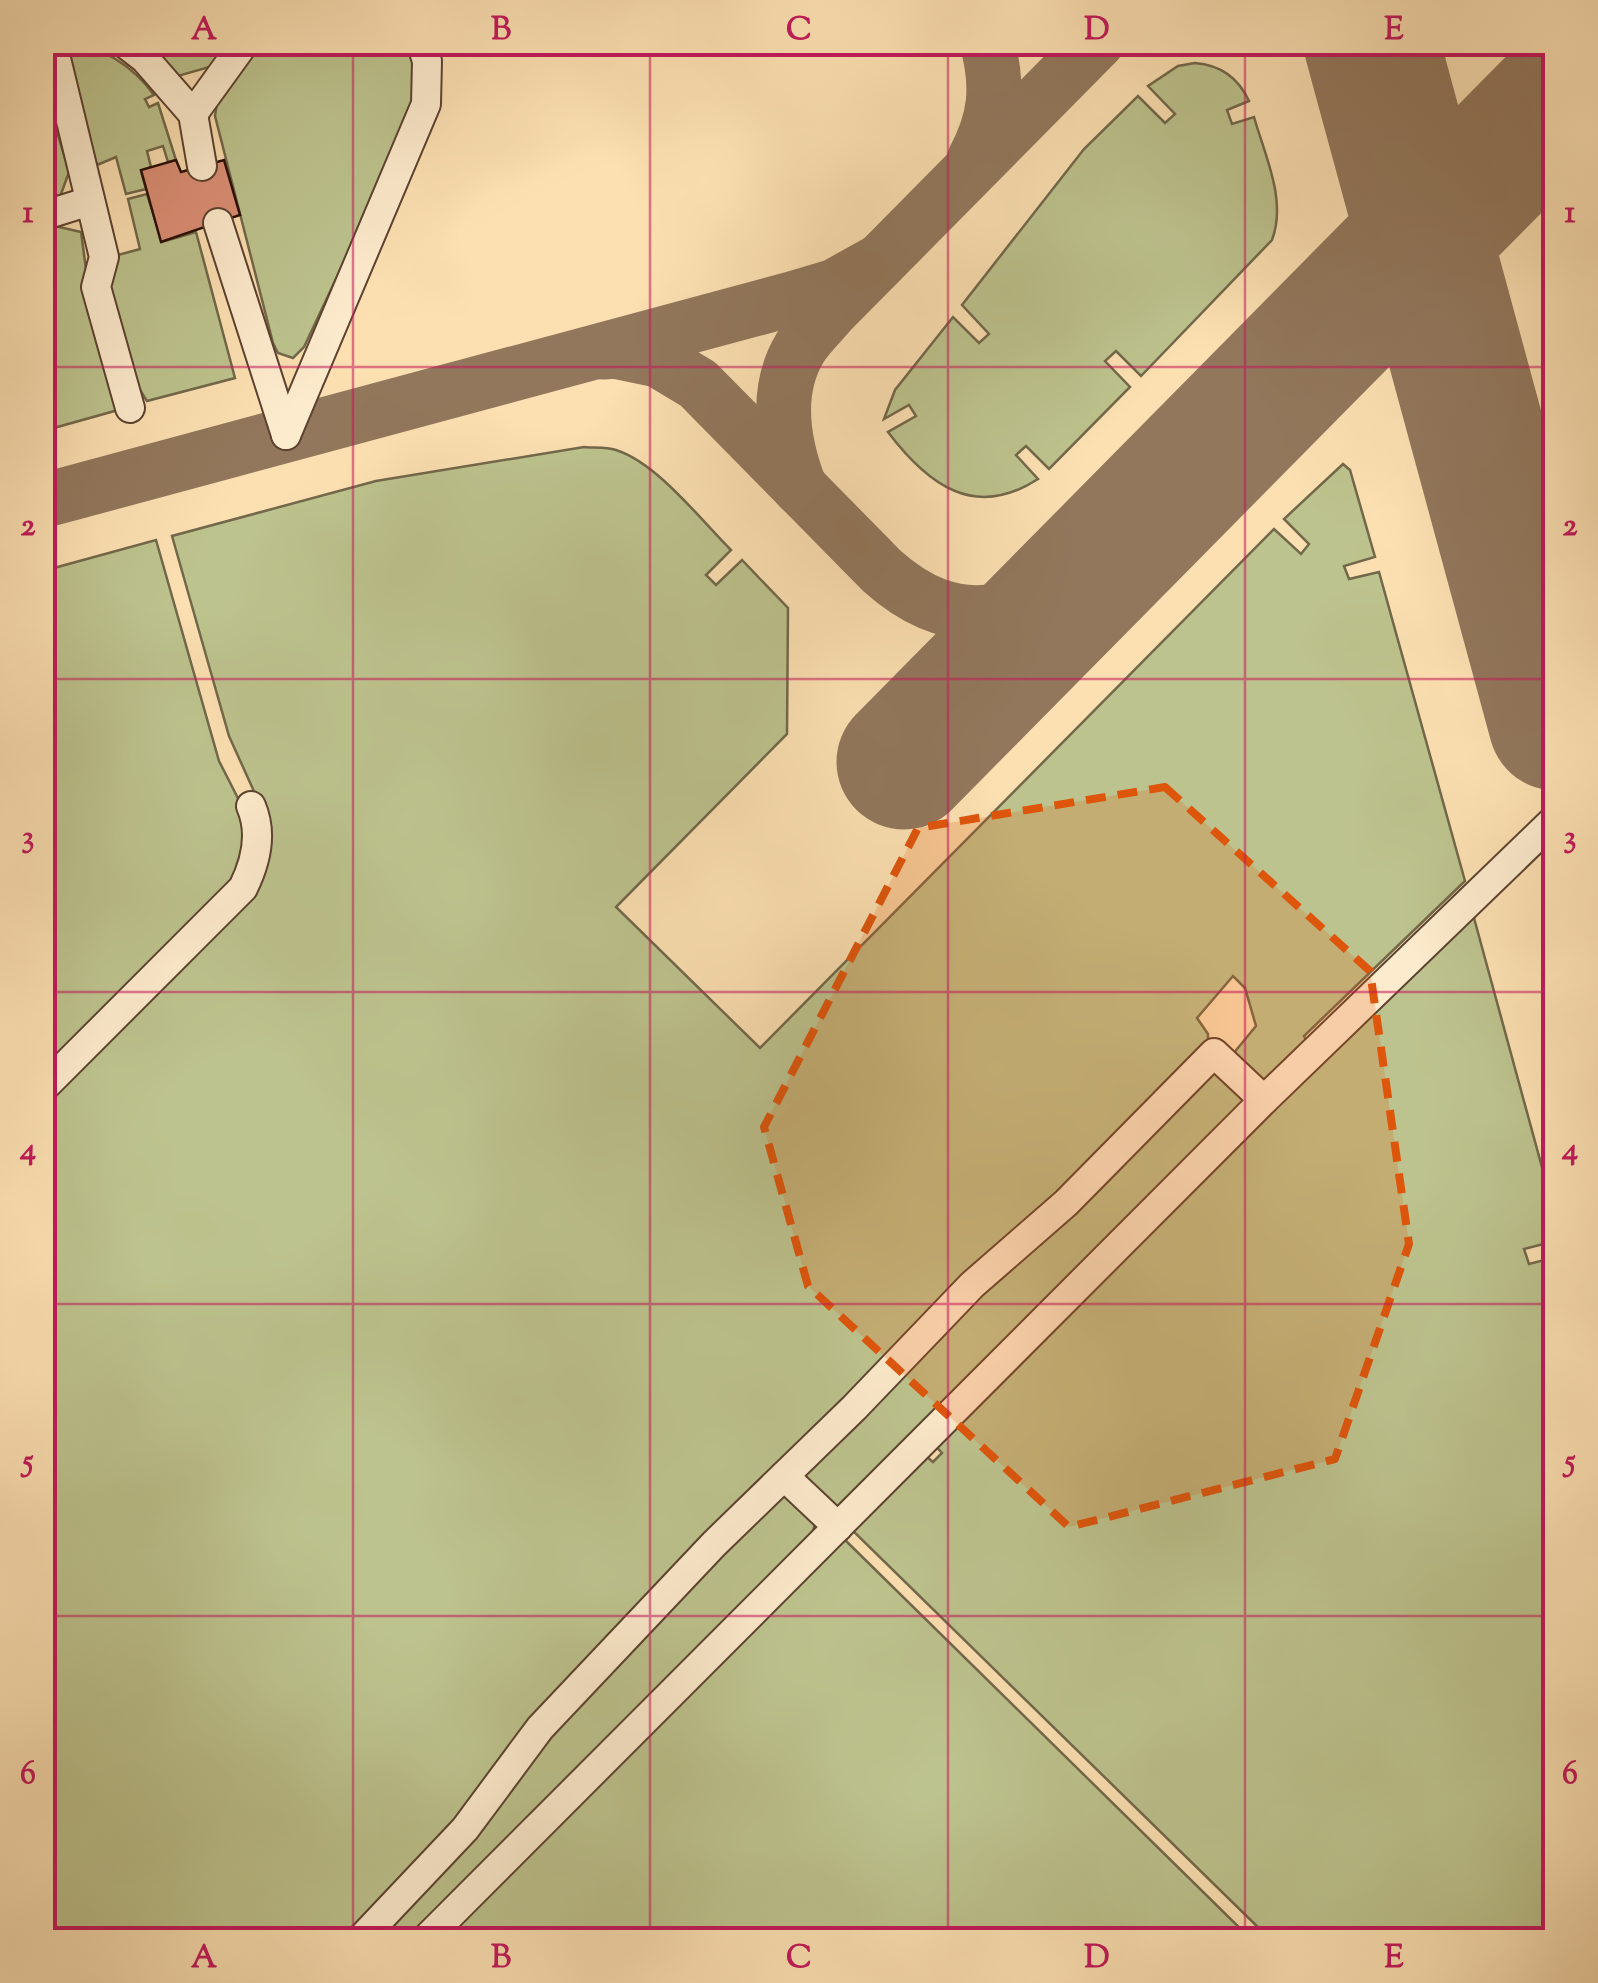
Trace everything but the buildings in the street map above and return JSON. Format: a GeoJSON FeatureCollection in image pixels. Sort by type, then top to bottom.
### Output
{"type":"FeatureCollection","features":[{"type":"Feature","properties":{"kind":"lane"},"geometry":{"type":"LineString","coordinates":[[52,42],[104,257],[96,287],[130,408]]}},
{"type":"Feature","properties":{"kind":"lane"},"geometry":{"type":"LineString","coordinates":[[123,42],[145,59],[193,114],[202,166]]}},
{"type":"Feature","properties":{"kind":"lane"},"geometry":{"type":"LineString","coordinates":[[193,114],[245,42]]}},
{"type":"Feature","properties":{"kind":"lane"},"geometry":{"type":"LineString","coordinates":[[218,223],[286,435],[426,104],[427,61],[420,42]]}},
{"type":"Feature","properties":{"kind":"lane"},"geometry":{"type":"LineString","coordinates":[[42,216],[90,201]]}},
{"type":"Feature","properties":{"kind":"lane"},"geometry":{"type":"LineString","coordinates":[[42,1089],[243,888],[255,864],[258,836],[251,806]]}},
{"type":"Feature","properties":{"kind":"lane"},"geometry":{"type":"LineString","coordinates":[[425,1940],[1264,1100],[1556,818]]}},
{"type":"Feature","properties":{"kind":"lane"},"geometry":{"type":"LineString","coordinates":[[360,1940],[465,1829],[540,1728],[589,1674],[972,1285],[1066,1203],[1214,1053],[1264,1100]]}},
{"type":"Feature","properties":{"kind":"lane"},"geometry":{"type":"LineString","coordinates":[[784,1476],[838,1527]]}},
{"type":"Feature","properties":{"kind":"highlighted area"},"geometry":{"type":"Polygon","coordinates":[[[1165,787],[1370,971],[1409,1244],[1335,1459],[1069,1527],[808,1286],[764,1127],[918,828],[1165,787]]]}},
{"type":"Feature","properties":{"kind":"green space"},"geometry":{"type":"Polygon","coordinates":[[[64,43],[90,47],[115,58],[154,95],[145,99],[149,107],[158,103],[176,160],[168,162],[163,146],[147,151],[151,167],[141,171],[146,189],[126,194],[116,157],[97,165],[69,89],[64,43]]]}},
{"type":"Feature","properties":{"kind":"green space"},"geometry":{"type":"Polygon","coordinates":[[[132,43],[232,43],[213,66],[178,76],[132,43]]]}},
{"type":"Feature","properties":{"kind":"green space"},"geometry":{"type":"Polygon","coordinates":[[[250,43],[411,43],[417,61],[416,109],[304,347],[293,358],[278,353],[273,343],[215,116],[217,102],[250,43]]]}},
{"type":"Feature","properties":{"kind":"green space"},"geometry":{"type":"Polygon","coordinates":[[[1195,63],[1227,74],[1249,101],[1227,110],[1232,124],[1254,117],[1276,194],[1272,240],[1141,376],[1116,351],[1105,361],[1130,387],[1049,469],[1026,446],[1016,455],[1038,479],[994,496],[973,496],[936,481],[888,432],[916,416],[909,405],[884,419],[895,390],[953,317],[979,343],[989,334],[962,305],[1084,149],[1138,96],[1165,123],[1175,114],[1148,86],[1178,66],[1195,63]]]}},
{"type":"Feature","properties":{"kind":"green space"},"geometry":{"type":"Polygon","coordinates":[[[42,81],[69,172],[60,197],[42,208],[42,81]]]}},
{"type":"Feature","properties":{"kind":"green space"},"geometry":{"type":"Polygon","coordinates":[[[147,194],[162,242],[196,232],[235,378],[147,401],[138,387],[108,287],[107,258],[140,249],[128,199],[147,194]]]}},
{"type":"Feature","properties":{"kind":"green space"},"geometry":{"type":"Polygon","coordinates":[[[55,226],[81,232],[89,291],[118,410],[43,431],[43,230],[55,226]]]}},
{"type":"Feature","properties":{"kind":"green space"},"geometry":{"type":"Polygon","coordinates":[[[584,447],[612,449],[631,457],[662,479],[692,508],[731,550],[706,575],[716,585],[742,560],[788,608],[787,734],[616,907],[760,1048],[1274,529],[1301,554],[1309,544],[1284,519],[1343,464],[1350,470],[1375,557],[1344,566],[1349,579],[1379,572],[1465,881],[1304,1036],[1306,1040],[1259,1085],[1233,1054],[1256,1026],[1245,988],[1233,976],[1197,1018],[1208,1034],[1208,1047],[348,1940],[43,1940],[43,1102],[243,898],[261,807],[229,736],[172,536],[376,481],[584,447]]]}},
{"type":"Feature","properties":{"kind":"green space"},"geometry":{"type":"Polygon","coordinates":[[[156,540],[219,761],[245,812],[246,849],[231,883],[43,1074],[43,571],[156,540]]]}},
{"type":"Feature","properties":{"kind":"green space"},"geometry":{"type":"Polygon","coordinates":[[[1471,907],[1555,1215],[1555,1241],[1524,1249],[1529,1264],[1556,1257],[1555,1940],[1271,1940],[850,1528],[921,1452],[933,1462],[942,1453],[931,1441],[1471,907]]]}},
{"type":"Feature","properties":{"kind":"green space"},"geometry":{"type":"Polygon","coordinates":[[[1216,1071],[1248,1097],[834,1510],[806,1479],[805,1472],[988,1286],[1216,1071]]]}},
{"type":"Feature","properties":{"kind":"green space"},"geometry":{"type":"Polygon","coordinates":[[[791,1493],[817,1517],[812,1534],[409,1940],[376,1940],[434,1882],[598,1680],[770,1504],[791,1493]]]}},
{"type":"Feature","properties":{"kind":"green space"},"geometry":{"type":"Polygon","coordinates":[[[841,1536],[1252,1940],[430,1940],[841,1536]]]}},
{"type":"Feature","properties":{"kind":"taxiway"},"geometry":{"type":"LineString","coordinates":[[974,160],[987,131],[993,102],[987,42]]}},
{"type":"Feature","properties":{"kind":"taxiway"},"geometry":{"type":"LineString","coordinates":[[800,488],[789,454],[784,418],[787,382],[800,348],[831,311],[1097,42]]}},
{"type":"Feature","properties":{"kind":"taxiway"},"geometry":{"type":"LineString","coordinates":[[1386,42],[1398,140]]}},
{"type":"Feature","properties":{"kind":"taxiway"},"geometry":{"type":"LineString","coordinates":[[1537,121],[1556,106]]}},
{"type":"Feature","properties":{"kind":"taxiway"},"geometry":{"type":"LineString","coordinates":[[1441,301],[1449,243],[1471,198],[1494,164]]}},
{"type":"Feature","properties":{"kind":"taxiway"},"geometry":{"type":"LineString","coordinates":[[42,501],[795,298],[835,286],[880,261]]}},
{"type":"Feature","properties":{"kind":"taxiway"},"geometry":{"type":"LineString","coordinates":[[603,352],[658,360],[698,384],[882,571],[936,605],[962,612],[1014,607],[1096,567]]}},
{"type":"Feature","properties":{"kind":"taxiway"},"geometry":{"type":"LineString","coordinates":[[1486,475],[1556,624]]}},
{"type":"Feature","properties":{"kind":"runway"},"geometry":{"type":"LineString","coordinates":[[1371,42],[1556,723]]}},
{"type":"Feature","properties":{"kind":"runway"},"geometry":{"type":"LineString","coordinates":[[904,762],[1556,102]]}}]}
